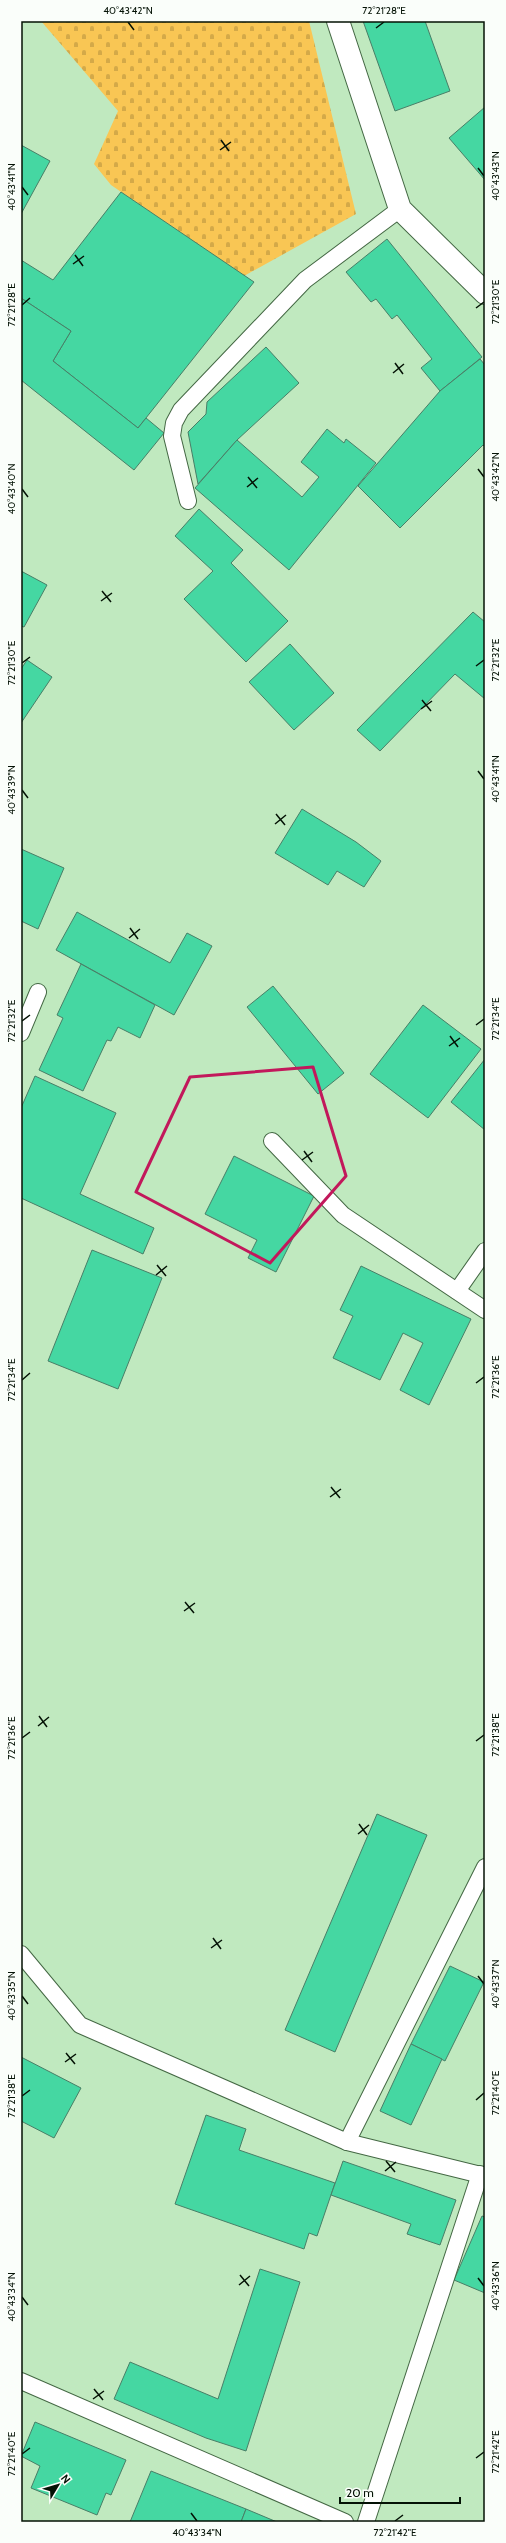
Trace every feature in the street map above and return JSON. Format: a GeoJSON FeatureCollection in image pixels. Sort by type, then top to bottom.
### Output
{"type":"FeatureCollection","features":[{"type":"Feature","properties":{"kind":"street"},"geometry":{"type":"LineString","coordinates":[[338,21],[400,209],[485,293]]}},
{"type":"Feature","properties":{"kind":"lane"},"geometry":{"type":"LineString","coordinates":[[188,501],[172,436],[174,423],[181,410],[305,280],[400,209]]}},
{"type":"Feature","properties":{"kind":"lane"},"geometry":{"type":"LineString","coordinates":[[21,1033],[38,992]]}},
{"type":"Feature","properties":{"kind":"lane"},"geometry":{"type":"LineString","coordinates":[[272,1141],[342,1215],[485,1310]]}},
{"type":"Feature","properties":{"kind":"lane"},"geometry":{"type":"LineString","coordinates":[[457,1291],[485,1251]]}},
{"type":"Feature","properties":{"kind":"lane"},"geometry":{"type":"LineString","coordinates":[[347,2142],[485,1867]]}},
{"type":"Feature","properties":{"kind":"lane"},"geometry":{"type":"LineString","coordinates":[[21,1954],[80,2025],[347,2142],[483,2175],[366,2522]]}},
{"type":"Feature","properties":{"kind":"lane"},"geometry":{"type":"LineString","coordinates":[[21,2381],[345,2522]]}},
{"type":"Feature","properties":{"kind":"highlighted area"},"geometry":{"type":"Polygon","coordinates":[[[313,1067],[346,1176],[270,1263],[136,1192],[190,1077],[313,1067]]]}},
{"type":"Feature","properties":{"kind":"green space"},"geometry":{"type":"Polygon","coordinates":[[[41,21],[309,21],[356,214],[244,276],[111,185],[94,164],[118,111],[41,21]]]}},
{"type":"Feature","properties":{"kind":"building"},"geometry":{"type":"Polygon","coordinates":[[[363,21],[425,21],[450,91],[395,111],[363,21]]]}},
{"type":"Feature","properties":{"kind":"building"},"geometry":{"type":"Polygon","coordinates":[[[485,107],[485,180],[449,138],[485,107]]]}},
{"type":"Feature","properties":{"kind":"building"},"geometry":{"type":"Polygon","coordinates":[[[21,145],[50,161],[21,214],[21,145]]]}},
{"type":"Feature","properties":{"kind":"building"},"geometry":{"type":"Polygon","coordinates":[[[121,192],[254,282],[138,428],[53,361],[71,331],[21,298],[21,260],[53,280],[121,192]]]}},
{"type":"Feature","properties":{"kind":"building"},"geometry":{"type":"Polygon","coordinates":[[[387,239],[482,357],[440,391],[421,368],[432,359],[397,315],[392,319],[376,299],[371,302],[346,272],[387,239]]]}},
{"type":"Feature","properties":{"kind":"building"},"geometry":{"type":"Polygon","coordinates":[[[21,298],[71,331],[53,361],[138,428],[146,418],[164,433],[134,470],[21,380],[21,298]]]}},
{"type":"Feature","properties":{"kind":"building"},"geometry":{"type":"Polygon","coordinates":[[[266,347],[299,383],[237,440],[198,484],[188,432],[206,414],[207,402],[266,347]]]}},
{"type":"Feature","properties":{"kind":"building"},"geometry":{"type":"Polygon","coordinates":[[[480,359],[485,365],[485,447],[483,445],[400,528],[358,486],[440,391],[480,359]]]}},
{"type":"Feature","properties":{"kind":"building"},"geometry":{"type":"Polygon","coordinates":[[[327,429],[344,443],[346,439],[376,463],[289,570],[195,488],[237,440],[302,497],[319,477],[301,462],[327,429]]]}},
{"type":"Feature","properties":{"kind":"building"},"geometry":{"type":"Polygon","coordinates":[[[199,509],[243,550],[231,563],[288,621],[246,662],[184,599],[213,571],[175,536],[199,509]]]}},
{"type":"Feature","properties":{"kind":"building"},"geometry":{"type":"Polygon","coordinates":[[[21,571],[47,585],[24,627],[21,626],[21,571]]]}},
{"type":"Feature","properties":{"kind":"building"},"geometry":{"type":"Polygon","coordinates":[[[473,612],[485,622],[485,699],[455,674],[380,751],[357,730],[473,612]]]}},
{"type":"Feature","properties":{"kind":"building"},"geometry":{"type":"Polygon","coordinates":[[[290,644],[334,693],[294,730],[249,682],[290,644]]]}},
{"type":"Feature","properties":{"kind":"building"},"geometry":{"type":"Polygon","coordinates":[[[27,660],[52,677],[21,723],[21,669],[27,660]]]}},
{"type":"Feature","properties":{"kind":"building"},"geometry":{"type":"Polygon","coordinates":[[[302,809],[356,842],[381,861],[364,887],[337,871],[328,885],[275,853],[302,809]]]}},
{"type":"Feature","properties":{"kind":"building"},"geometry":{"type":"Polygon","coordinates":[[[21,849],[64,868],[38,929],[21,921],[21,849]]]}},
{"type":"Feature","properties":{"kind":"building"},"geometry":{"type":"Polygon","coordinates":[[[77,912],[170,963],[187,933],[212,946],[174,1015],[56,950],[77,912]]]}},
{"type":"Feature","properties":{"kind":"building"},"geometry":{"type":"Polygon","coordinates":[[[81,964],[155,1005],[140,1038],[118,1027],[111,1041],[107,1040],[83,1091],[39,1070],[63,1018],[57,1015],[81,964]]]}},
{"type":"Feature","properties":{"kind":"building"},"geometry":{"type":"Polygon","coordinates":[[[273,986],[344,1073],[318,1094],[247,1007],[273,986]]]}},
{"type":"Feature","properties":{"kind":"building"},"geometry":{"type":"Polygon","coordinates":[[[423,1005],[481,1049],[428,1118],[370,1074],[423,1005]]]}},
{"type":"Feature","properties":{"kind":"building"},"geometry":{"type":"Polygon","coordinates":[[[485,1059],[485,1130],[451,1102],[485,1059]]]}},
{"type":"Feature","properties":{"kind":"building"},"geometry":{"type":"Polygon","coordinates":[[[35,1076],[116,1113],[80,1194],[154,1228],[143,1254],[21,1198],[21,1108],[35,1076]]]}},
{"type":"Feature","properties":{"kind":"building"},"geometry":{"type":"Polygon","coordinates":[[[234,1156],[314,1196],[276,1272],[248,1258],[257,1240],[205,1214],[234,1156]]]}},
{"type":"Feature","properties":{"kind":"building"},"geometry":{"type":"Polygon","coordinates":[[[92,1250],[162,1278],[118,1389],[48,1361],[92,1250]]]}},
{"type":"Feature","properties":{"kind":"building"},"geometry":{"type":"Polygon","coordinates":[[[361,1266],[471,1319],[429,1405],[400,1390],[423,1343],[403,1333],[380,1380],[333,1358],[353,1316],[340,1310],[361,1266]]]}},
{"type":"Feature","properties":{"kind":"building"},"geometry":{"type":"Polygon","coordinates":[[[377,1814],[427,1835],[335,2052],[285,2030],[377,1814]]]}},
{"type":"Feature","properties":{"kind":"building"},"geometry":{"type":"Polygon","coordinates":[[[450,1966],[484,1982],[445,2061],[411,2044],[450,1966]]]}},
{"type":"Feature","properties":{"kind":"building"},"geometry":{"type":"Polygon","coordinates":[[[411,2044],[442,2059],[411,2125],[380,2111],[411,2044]]]}},
{"type":"Feature","properties":{"kind":"building"},"geometry":{"type":"Polygon","coordinates":[[[21,2057],[81,2088],[54,2138],[21,2121],[21,2057]]]}},
{"type":"Feature","properties":{"kind":"building"},"geometry":{"type":"Polygon","coordinates":[[[206,2115],[246,2129],[239,2150],[335,2183],[317,2236],[309,2233],[304,2249],[175,2204],[206,2115]]]}},
{"type":"Feature","properties":{"kind":"building"},"geometry":{"type":"Polygon","coordinates":[[[343,2161],[456,2200],[440,2245],[407,2234],[411,2224],[331,2195],[343,2161]]]}},
{"type":"Feature","properties":{"kind":"building"},"geometry":{"type":"Polygon","coordinates":[[[482,2216],[485,2217],[485,2293],[454,2280],[482,2216]]]}},
{"type":"Feature","properties":{"kind":"building"},"geometry":{"type":"Polygon","coordinates":[[[260,2269],[300,2282],[246,2451],[206,2438],[114,2399],[130,2362],[218,2399],[260,2269]]]}},
{"type":"Feature","properties":{"kind":"building"},"geometry":{"type":"Polygon","coordinates":[[[35,2422],[126,2460],[111,2495],[106,2493],[97,2515],[31,2488],[40,2466],[21,2456],[35,2422]]]}},
{"type":"Feature","properties":{"kind":"building"},"geometry":{"type":"Polygon","coordinates":[[[151,2471],[246,2509],[241,2522],[130,2522],[151,2471]]]}},
{"type":"Feature","properties":{"kind":"building"},"geometry":{"type":"Polygon","coordinates":[[[246,2509],[277,2522],[241,2522],[246,2509]]]}}]}
